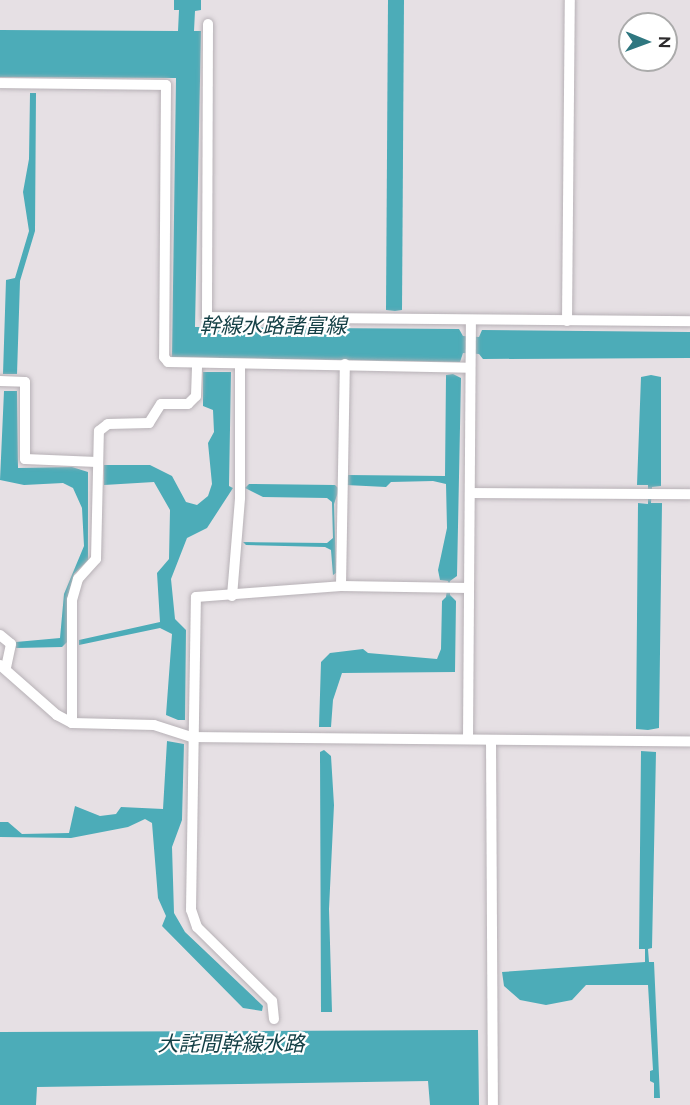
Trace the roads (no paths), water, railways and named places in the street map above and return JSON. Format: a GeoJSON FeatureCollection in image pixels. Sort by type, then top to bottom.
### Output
{"type":"FeatureCollection","features":[{"type":"Feature","properties":{"kind":"street"},"geometry":{"type":"LineString","coordinates":[[567,321],[570,0]]}},
{"type":"Feature","properties":{"kind":"street"},"geometry":{"type":"LineString","coordinates":[[208,24],[207,317],[690,321]]}},
{"type":"Feature","properties":{"kind":"street"},"geometry":{"type":"LineString","coordinates":[[0,83],[166,85],[164,357],[168,362],[345,364],[470,362]]}},
{"type":"Feature","properties":{"kind":"street"},"geometry":{"type":"LineString","coordinates":[[468,739],[471,320]]}},
{"type":"Feature","properties":{"kind":"street"},"geometry":{"type":"LineString","coordinates":[[72,723],[72,600],[78,579],[96,559],[99,431],[108,424],[149,423],[161,404],[189,404],[196,396],[197,363]]}},
{"type":"Feature","properties":{"kind":"street"},"geometry":{"type":"LineString","coordinates":[[231,596],[240,498],[240,364]]}},
{"type":"Feature","properties":{"kind":"street"},"geometry":{"type":"LineString","coordinates":[[341,586],[345,364]]}},
{"type":"Feature","properties":{"kind":"street"},"geometry":{"type":"LineString","coordinates":[[0,381],[25,382],[25,459],[97,462]]}},
{"type":"Feature","properties":{"kind":"street"},"geometry":{"type":"LineString","coordinates":[[470,493],[690,494]]}},
{"type":"Feature","properties":{"kind":"street"},"geometry":{"type":"LineString","coordinates":[[274,1020],[272,1001],[197,927],[191,910],[196,597],[341,586],[469,588]]}},
{"type":"Feature","properties":{"kind":"street"},"geometry":{"type":"LineString","coordinates":[[0,635],[11,644],[3,666],[57,716],[72,723],[154,725],[192,736],[690,741]]}},
{"type":"Feature","properties":{"kind":"street"},"geometry":{"type":"LineString","coordinates":[[491,740],[493,1105]]}},
{"type":"Feature","properties":{"kind":"water"},"geometry":{"type":"Polygon","coordinates":[[[174,0],[201,0],[201,10],[195,11],[194,31],[201,31],[195,327],[459,329],[463,336],[479,337],[482,330],[690,332],[690,358],[483,359],[479,354],[463,353],[460,362],[172,357],[176,78],[0,77],[0,30],[178,31],[179,10],[174,10],[174,0]]]}},
{"type":"Feature","properties":{"kind":"water"},"geometry":{"type":"Polygon","coordinates":[[[388,0],[404,0],[402,310],[395,311],[386,310],[388,0]]]}},
{"type":"Feature","properties":{"kind":"water"},"geometry":{"type":"Polygon","coordinates":[[[30,93],[36,93],[35,231],[20,281],[17,374],[3,374],[6,280],[15,278],[29,231],[23,192],[29,159],[30,93]]]}},
{"type":"Feature","properties":{"kind":"water"},"geometry":{"type":"Polygon","coordinates":[[[203,372],[231,372],[229,486],[233,488],[207,528],[187,538],[171,579],[175,619],[186,630],[185,720],[178,720],[166,715],[172,634],[160,628],[79,645],[79,640],[160,622],[157,573],[169,559],[170,510],[154,482],[104,485],[104,465],[150,465],[172,476],[186,502],[197,505],[208,496],[212,484],[208,443],[214,432],[213,410],[203,406],[203,372]]]}},
{"type":"Feature","properties":{"kind":"water"},"geometry":{"type":"Polygon","coordinates":[[[453,374],[461,378],[457,576],[450,581],[450,595],[456,601],[455,672],[342,673],[333,700],[331,727],[319,727],[321,662],[330,653],[363,649],[368,653],[437,659],[441,649],[442,601],[446,597],[448,581],[440,580],[438,570],[447,528],[446,484],[433,481],[391,482],[386,487],[346,485],[347,475],[445,476],[446,375],[453,374]]]}},
{"type":"Feature","properties":{"kind":"water"},"geometry":{"type":"Polygon","coordinates":[[[651,375],[661,377],[661,486],[652,487],[651,503],[662,503],[659,728],[648,730],[636,729],[638,503],[648,504],[648,485],[637,485],[641,377],[651,375]]]}},
{"type":"Feature","properties":{"kind":"water"},"geometry":{"type":"Polygon","coordinates":[[[4,391],[17,391],[18,468],[72,467],[88,472],[88,560],[74,574],[67,600],[68,641],[62,647],[16,648],[16,642],[60,638],[64,594],[84,546],[82,508],[73,488],[63,483],[24,485],[0,480],[4,391]]]}},
{"type":"Feature","properties":{"kind":"water"},"geometry":{"type":"Polygon","coordinates":[[[249,484],[335,485],[339,489],[334,504],[336,573],[333,575],[331,550],[325,547],[246,545],[243,542],[327,543],[333,538],[332,502],[327,498],[263,497],[245,488],[249,484]]]}},
{"type":"Feature","properties":{"kind":"water"},"geometry":{"type":"Polygon","coordinates":[[[167,741],[184,744],[182,820],[172,847],[174,913],[185,932],[263,1006],[262,1011],[243,1008],[162,926],[166,916],[158,898],[152,823],[145,819],[128,827],[71,838],[0,837],[0,822],[8,822],[22,834],[69,833],[75,806],[100,816],[116,814],[121,807],[163,809],[167,741]]]}},
{"type":"Feature","properties":{"kind":"water"},"geometry":{"type":"Polygon","coordinates":[[[324,750],[331,756],[334,805],[329,909],[332,1012],[321,1012],[320,752],[324,750]]]}},
{"type":"Feature","properties":{"kind":"water"},"geometry":{"type":"Polygon","coordinates":[[[641,751],[656,752],[652,948],[648,949],[649,962],[654,962],[660,1098],[654,1098],[654,1083],[650,1081],[650,1071],[653,1070],[648,985],[586,985],[572,1000],[546,1005],[520,1000],[504,986],[502,972],[645,962],[645,949],[639,949],[641,751]]]}},
{"type":"Feature","properties":{"kind":"water","name":"大詫間幹線水路"},"geometry":{"type":"Polygon","coordinates":[[[478,1030],[479,1105],[430,1105],[428,1081],[37,1087],[36,1105],[0,1105],[0,1032],[478,1030]]]}},
{"type":"Feature","properties":{"kind":"water label","name":"幹線水路諸富線"},"geometry":{"type":"Point","coordinates":[273,326]}}]}
